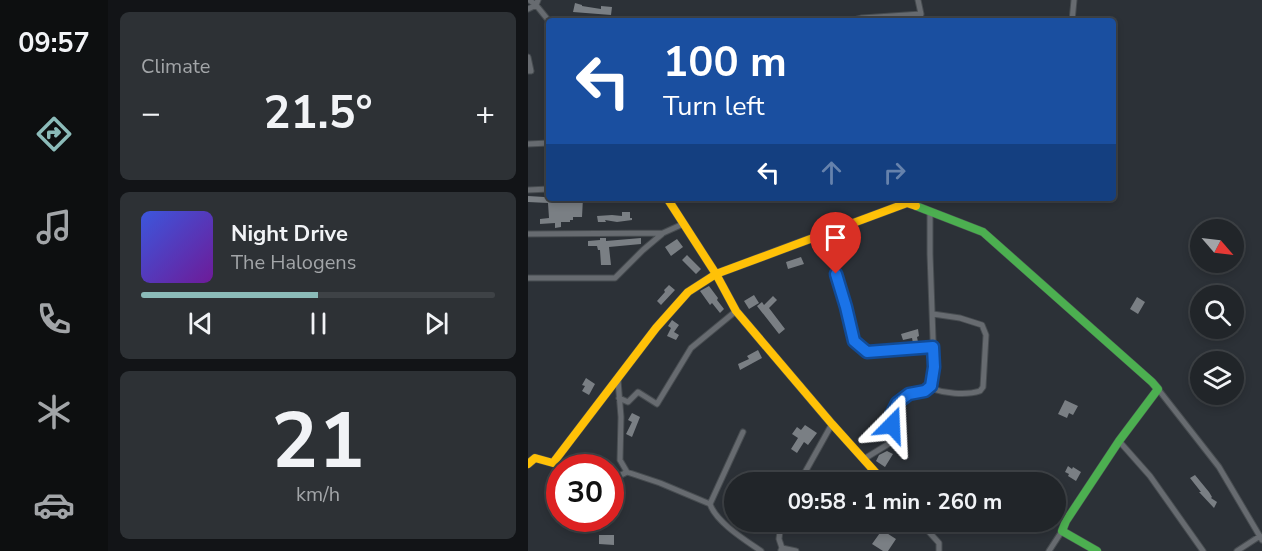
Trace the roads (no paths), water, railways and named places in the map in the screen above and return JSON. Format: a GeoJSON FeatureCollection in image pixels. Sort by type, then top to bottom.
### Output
{"type":"FeatureCollection","features":[{"type":"Feature","properties":{"kind":"street"},"geometry":{"type":"LineString","coordinates":[[529,0],[537,2],[547,18]]}},
{"type":"Feature","properties":{"kind":"street"},"geometry":{"type":"LineString","coordinates":[[862,18],[921,18],[918,0]]}},
{"type":"Feature","properties":{"kind":"street"},"geometry":{"type":"LineString","coordinates":[[1072,18],[1074,0]]}},
{"type":"Feature","properties":{"kind":"street"},"geometry":{"type":"LineString","coordinates":[[528,9],[537,2]]}},
{"type":"Feature","properties":{"kind":"street"},"geometry":{"type":"LineString","coordinates":[[528,57],[531,71],[528,72]]}},
{"type":"Feature","properties":{"kind":"street"},"geometry":{"type":"LineString","coordinates":[[528,144],[546,143]]}},
{"type":"Feature","properties":{"kind":"street"},"geometry":{"type":"LineString","coordinates":[[528,190],[546,189]]}},
{"type":"Feature","properties":{"kind":"street"},"geometry":{"type":"LineString","coordinates":[[668,201],[716,274],[736,311],[875,472]]}},
{"type":"Feature","properties":{"kind":"street"},"geometry":{"type":"LineString","coordinates":[[560,454],[656,328],[688,292],[716,274],[907,203],[983,232],[1144,374],[1219,466],[1261,538],[1237,551]]}},
{"type":"Feature","properties":{"kind":"street"},"geometry":{"type":"LineString","coordinates":[[864,459],[893,439],[895,433],[891,415],[897,403],[909,394],[925,391],[931,386],[933,379],[930,212]]}},
{"type":"Feature","properties":{"kind":"street"},"geometry":{"type":"LineString","coordinates":[[528,278],[615,278],[663,233],[683,224]]}},
{"type":"Feature","properties":{"kind":"street"},"geometry":{"type":"LineString","coordinates":[[528,234],[663,233]]}},
{"type":"Feature","properties":{"kind":"street"},"geometry":{"type":"LineString","coordinates":[[826,233],[854,341],[867,352],[933,347]]}},
{"type":"Feature","properties":{"kind":"street"},"geometry":{"type":"LineString","coordinates":[[620,398],[628,402],[638,392],[657,404],[691,348],[736,311]]}},
{"type":"Feature","properties":{"kind":"street"},"geometry":{"type":"LineString","coordinates":[[929,388],[971,394],[980,391],[986,335],[982,325],[960,318],[933,314]]}},
{"type":"Feature","properties":{"kind":"street"},"geometry":{"type":"LineString","coordinates":[[618,380],[621,417],[620,460],[627,472],[710,504]]}},
{"type":"Feature","properties":{"kind":"street"},"geometry":{"type":"LineString","coordinates":[[1066,521],[1119,441],[1158,389]]}},
{"type":"Feature","properties":{"kind":"street"},"geometry":{"type":"LineString","coordinates":[[805,472],[832,424]]}},
{"type":"Feature","properties":{"kind":"street"},"geometry":{"type":"LineString","coordinates":[[743,432],[710,504],[713,512],[727,525],[761,551]]}},
{"type":"Feature","properties":{"kind":"street"},"geometry":{"type":"LineString","coordinates":[[1119,441],[1150,476],[1203,551]]}},
{"type":"Feature","properties":{"kind":"street"},"geometry":{"type":"LineString","coordinates":[[528,464],[535,458],[546,461]]}},
{"type":"Feature","properties":{"kind":"street"},"geometry":{"type":"LineString","coordinates":[[780,532],[781,549],[796,551]]}},
{"type":"Feature","properties":{"kind":"street"},"geometry":{"type":"LineString","coordinates":[[929,532],[939,543],[939,551]]}},
{"type":"Feature","properties":{"kind":"street"},"geometry":{"type":"LineString","coordinates":[[1049,551],[1061,532]]}},
{"type":"Feature","properties":{"kind":"street"},"geometry":{"type":"LineString","coordinates":[[1064,532],[1097,551]]}}]}
